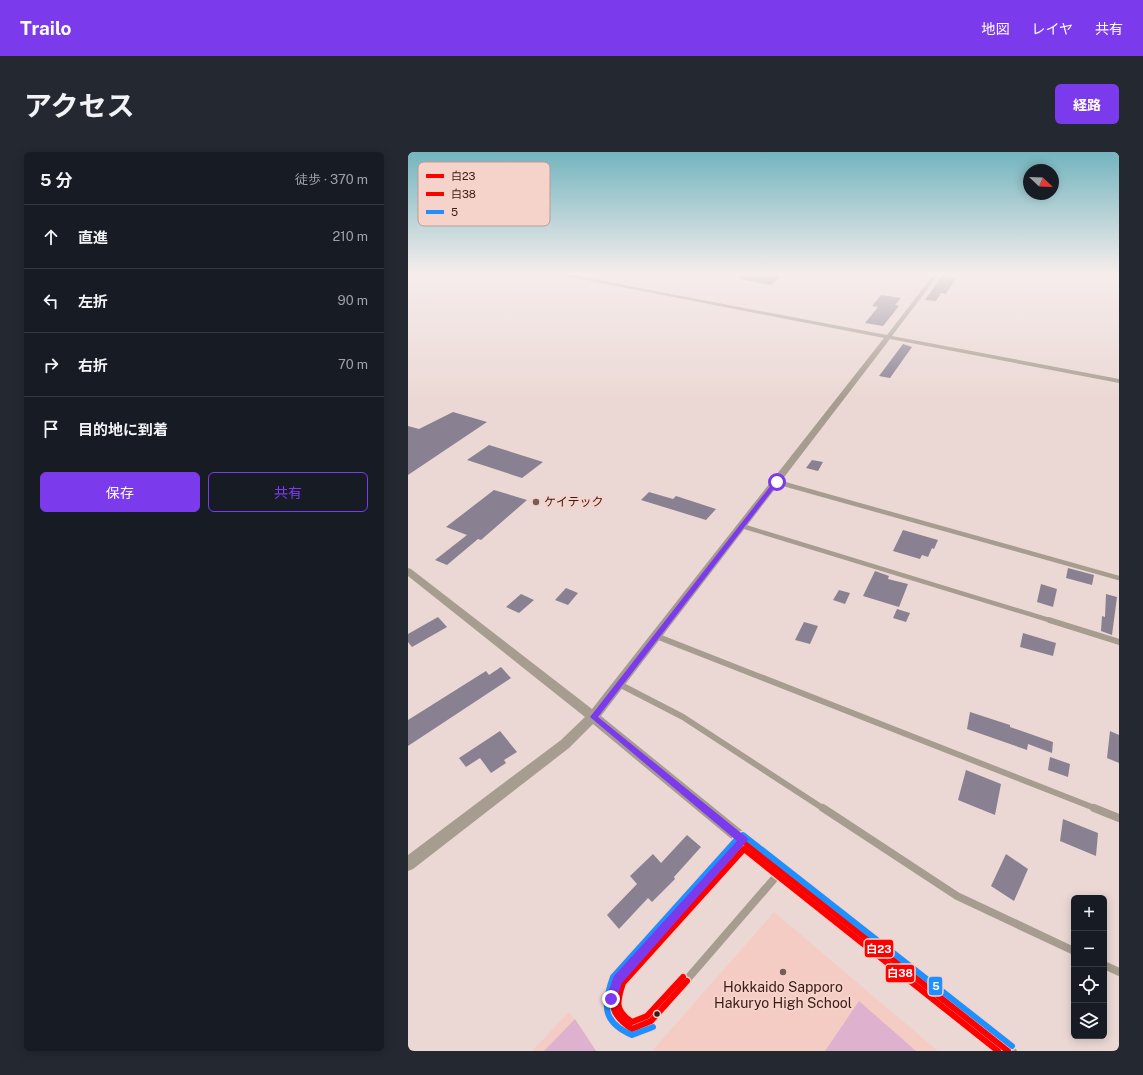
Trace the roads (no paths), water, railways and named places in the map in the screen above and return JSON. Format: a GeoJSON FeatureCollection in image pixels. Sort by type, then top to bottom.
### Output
{"type":"FeatureCollection","features":[{"type":"Feature","properties":{"kind":"street"},"geometry":{"type":"LineString","coordinates":[[777,316],[1119,381]]}},
{"type":"Feature","properties":{"kind":"street"},"geometry":{"type":"LineString","coordinates":[[408,864],[565,744],[594,717],[777,482],[904,316]]}},
{"type":"Feature","properties":{"kind":"street"},"geometry":{"type":"LineString","coordinates":[[408,571],[594,717],[781,871],[1008,1051]]}},
{"type":"Feature","properties":{"kind":"lane"},"geometry":{"type":"LineString","coordinates":[[777,482],[1119,578]]}},
{"type":"Feature","properties":{"kind":"lane"},"geometry":{"type":"LineString","coordinates":[[742,526],[1119,642]]}},
{"type":"Feature","properties":{"kind":"lane"},"geometry":{"type":"LineString","coordinates":[[656,636],[1119,818]]}},
{"type":"Feature","properties":{"kind":"lane"},"geometry":{"type":"LineString","coordinates":[[619,684],[683,717],[957,896],[1071,950]]}},
{"type":"Feature","properties":{"kind":"lane"},"geometry":{"type":"LineString","coordinates":[[743,840],[618,980],[611,999],[613,1012],[620,1022],[632,1029],[651,1021],[781,871]]}},
{"type":"Feature","properties":{"kind":"lane"},"geometry":{"type":"LineString","coordinates":[[1107,966],[1119,972]]}},
{"type":"Feature","properties":{"kind":"place","name":"ケイテック"},"geometry":{"type":"Point","coordinates":[536,502]}},
{"type":"Feature","properties":{"kind":"place","name":"Hokkaido Sapporo Hakuryo High School"},"geometry":{"type":"Point","coordinates":[783,972]}}]}
